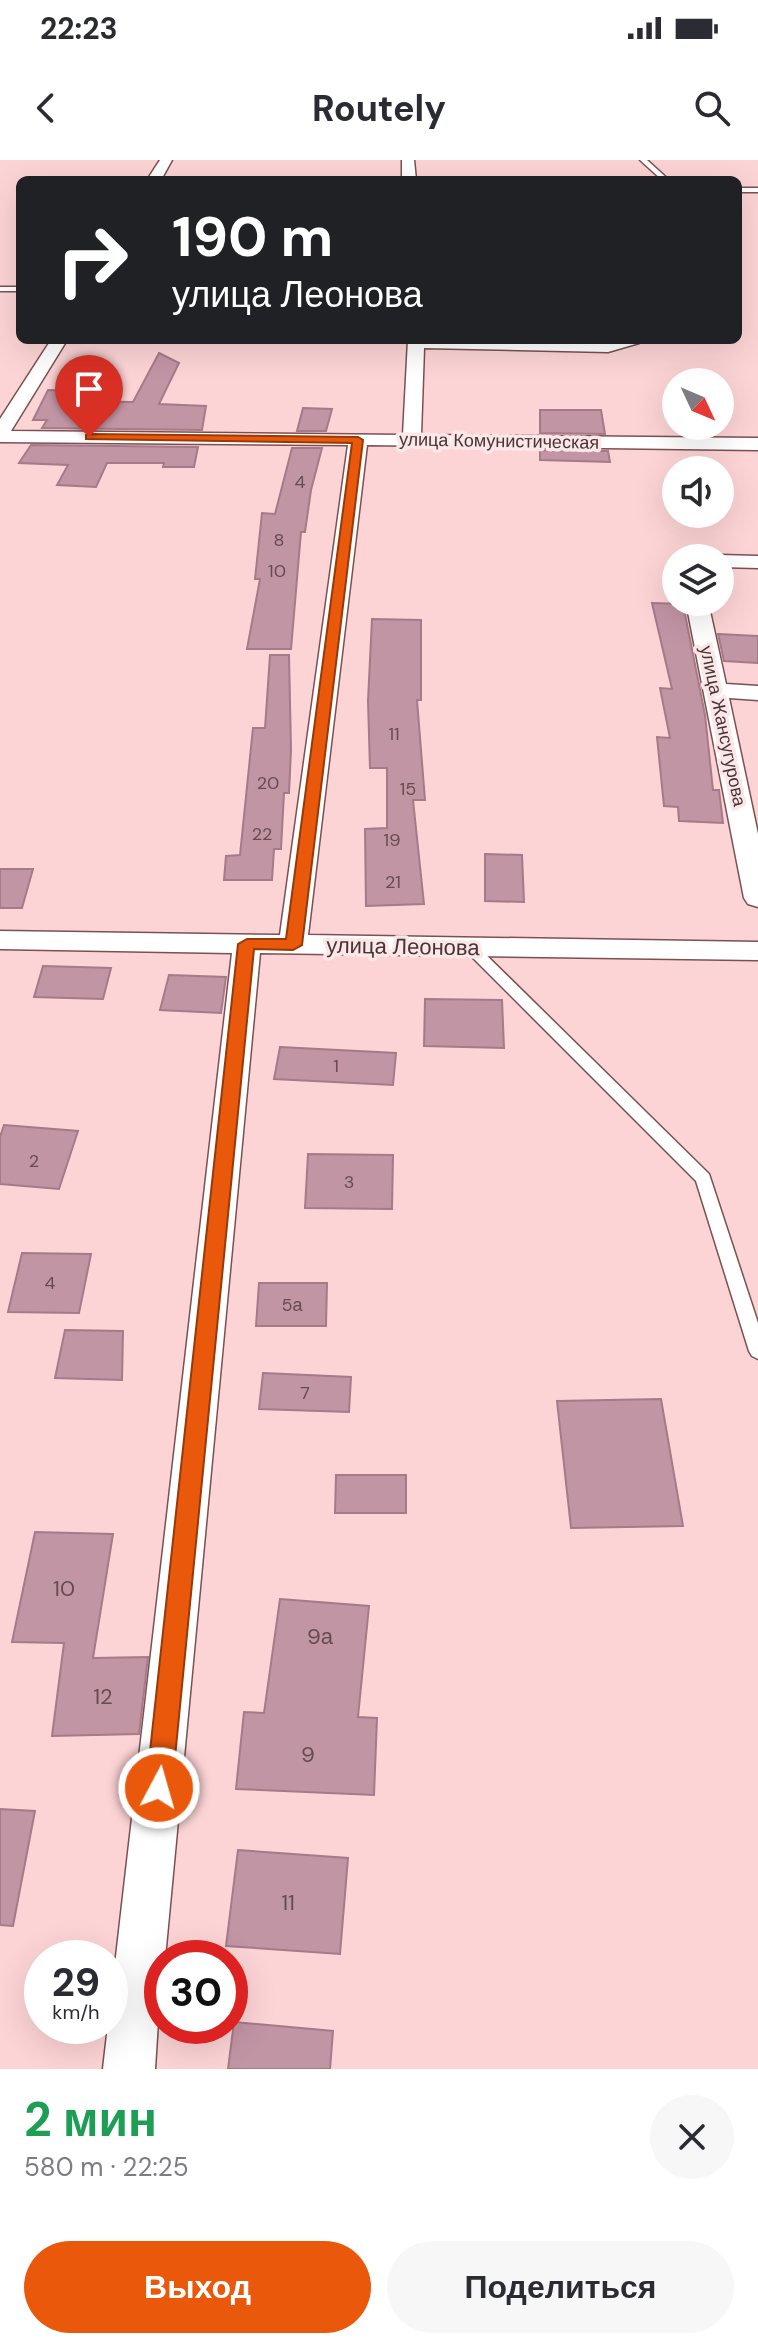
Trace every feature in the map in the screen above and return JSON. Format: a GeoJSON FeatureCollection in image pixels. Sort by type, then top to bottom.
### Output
{"type":"FeatureCollection","features":[{"type":"Feature","properties":{"kind":"street"},"geometry":{"type":"LineString","coordinates":[[0,435],[57,344]]}},
{"type":"Feature","properties":{"kind":"street"},"geometry":{"type":"LineString","coordinates":[[412,441],[416,344]]}},
{"type":"Feature","properties":{"kind":"street"},"geometry":{"type":"LineString","coordinates":[[512,344],[608,347],[619,344]]}},
{"type":"Feature","properties":{"kind":"street","name":"улица Комунистическая"},"geometry":{"type":"LineString","coordinates":[[0,435],[758,444]]}},
{"type":"Feature","properties":{"kind":"street"},"geometry":{"type":"LineString","coordinates":[[293,945],[358,440]]}},
{"type":"Feature","properties":{"kind":"street"},"geometry":{"type":"LineString","coordinates":[[734,561],[758,562]]}},
{"type":"Feature","properties":{"kind":"street","name":"улица Жансугурова"},"geometry":{"type":"LineString","coordinates":[[700,616],[715,690],[747,790],[758,898]]}},
{"type":"Feature","properties":{"kind":"street"},"geometry":{"type":"LineString","coordinates":[[715,690],[758,693]]}},
{"type":"Feature","properties":{"kind":"street","name":"улица Леонова"},"geometry":{"type":"LineString","coordinates":[[0,940],[758,951]]}},
{"type":"Feature","properties":{"kind":"street"},"geometry":{"type":"LineString","coordinates":[[129,2069],[247,944]]}},
{"type":"Feature","properties":{"kind":"lane"},"geometry":{"type":"LineString","coordinates":[[643,160],[661,176]]}},
{"type":"Feature","properties":{"kind":"lane"},"geometry":{"type":"LineString","coordinates":[[470,947],[703,1178],[758,1351]]}},
{"type":"Feature","properties":{"kind":"building"},"geometry":{"type":"Polygon","coordinates":[[[159,353],[179,363],[159,404],[206,406],[202,430],[42,428],[47,420],[33,420],[48,390],[81,391],[76,401],[133,402],[159,353]]]}},
{"type":"Feature","properties":{"kind":"building"},"geometry":{"type":"Polygon","coordinates":[[[303,408],[332,409],[326,431],[297,431],[303,408]]]}},
{"type":"Feature","properties":{"kind":"building"},"geometry":{"type":"Polygon","coordinates":[[[540,410],[601,410],[605,434],[540,433],[540,410]]]}},
{"type":"Feature","properties":{"kind":"building"},"geometry":{"type":"Polygon","coordinates":[[[31,445],[198,447],[194,467],[163,467],[164,463],[107,463],[96,487],[57,485],[68,465],[19,463],[31,445]]]}},
{"type":"Feature","properties":{"kind":"building"},"geometry":{"type":"Polygon","coordinates":[[[292,448],[322,448],[311,490],[305,532],[301,532],[291,649],[247,649],[260,579],[255,579],[262,513],[275,514],[292,448]]]}},
{"type":"Feature","properties":{"kind":"building"},"geometry":{"type":"Polygon","coordinates":[[[540,450],[608,451],[610,462],[540,460],[540,450]]]}},
{"type":"Feature","properties":{"kind":"building"},"geometry":{"type":"Polygon","coordinates":[[[652,603],[662,603],[662,616],[685,616],[705,715],[713,790],[719,790],[723,823],[679,821],[678,807],[664,806],[657,737],[670,738],[660,688],[672,689],[652,603]]]}},
{"type":"Feature","properties":{"kind":"building"},"geometry":{"type":"Polygon","coordinates":[[[372,619],[421,620],[421,700],[417,700],[425,800],[413,800],[424,904],[366,906],[365,829],[387,828],[387,768],[370,768],[368,701],[372,619]]]}},
{"type":"Feature","properties":{"kind":"building"},"geometry":{"type":"Polygon","coordinates":[[[718,634],[758,636],[758,663],[724,661],[718,634]]]}},
{"type":"Feature","properties":{"kind":"building"},"geometry":{"type":"Polygon","coordinates":[[[270,655],[289,655],[291,750],[289,793],[284,793],[281,849],[274,849],[272,880],[224,880],[226,856],[240,855],[253,728],[265,728],[270,655]]]}},
{"type":"Feature","properties":{"kind":"building"},"geometry":{"type":"Polygon","coordinates":[[[485,854],[522,855],[524,902],[485,901],[485,854]]]}},
{"type":"Feature","properties":{"kind":"building"},"geometry":{"type":"Polygon","coordinates":[[[0,869],[33,869],[22,908],[0,908],[0,869]]]}},
{"type":"Feature","properties":{"kind":"building"},"geometry":{"type":"Polygon","coordinates":[[[43,966],[111,968],[103,999],[34,997],[43,966]]]}},
{"type":"Feature","properties":{"kind":"building"},"geometry":{"type":"Polygon","coordinates":[[[169,975],[226,977],[221,1013],[160,1010],[169,975]]]}},
{"type":"Feature","properties":{"kind":"building"},"geometry":{"type":"Polygon","coordinates":[[[425,999],[502,1000],[504,1048],[424,1046],[425,999]]]}},
{"type":"Feature","properties":{"kind":"building"},"geometry":{"type":"Polygon","coordinates":[[[280,1047],[396,1053],[393,1085],[274,1079],[280,1047]]]}},
{"type":"Feature","properties":{"kind":"building"},"geometry":{"type":"Polygon","coordinates":[[[4,1125],[78,1131],[59,1189],[0,1184],[0,1137],[4,1125]]]}},
{"type":"Feature","properties":{"kind":"building"},"geometry":{"type":"Polygon","coordinates":[[[308,1154],[393,1155],[392,1209],[305,1208],[308,1154]]]}},
{"type":"Feature","properties":{"kind":"building"},"geometry":{"type":"Polygon","coordinates":[[[22,1253],[91,1254],[79,1313],[8,1312],[22,1253]]]}},
{"type":"Feature","properties":{"kind":"building"},"geometry":{"type":"Polygon","coordinates":[[[259,1283],[327,1283],[326,1326],[256,1326],[259,1283]]]}},
{"type":"Feature","properties":{"kind":"building"},"geometry":{"type":"Polygon","coordinates":[[[65,1330],[123,1331],[122,1380],[55,1378],[65,1330]]]}},
{"type":"Feature","properties":{"kind":"building"},"geometry":{"type":"Polygon","coordinates":[[[263,1373],[351,1377],[349,1412],[259,1409],[263,1373]]]}},
{"type":"Feature","properties":{"kind":"building"},"geometry":{"type":"Polygon","coordinates":[[[661,1399],[683,1526],[571,1528],[557,1401],[661,1399]]]}},
{"type":"Feature","properties":{"kind":"building"},"geometry":{"type":"Polygon","coordinates":[[[336,1475],[406,1475],[406,1513],[335,1513],[336,1475]]]}},
{"type":"Feature","properties":{"kind":"building"},"geometry":{"type":"Polygon","coordinates":[[[35,1532],[113,1534],[93,1658],[148,1657],[139,1734],[52,1736],[64,1643],[12,1642],[35,1532]]]}},
{"type":"Feature","properties":{"kind":"building"},"geometry":{"type":"Polygon","coordinates":[[[280,1599],[369,1606],[358,1717],[377,1718],[374,1795],[236,1789],[244,1712],[264,1713],[280,1599]]]}},
{"type":"Feature","properties":{"kind":"building"},"geometry":{"type":"Polygon","coordinates":[[[0,1809],[35,1811],[13,1926],[0,1925],[0,1809]]]}},
{"type":"Feature","properties":{"kind":"building"},"geometry":{"type":"Polygon","coordinates":[[[238,1850],[348,1858],[340,1954],[248,1948],[248,1940],[227,1940],[238,1850]]]}},
{"type":"Feature","properties":{"kind":"building"},"geometry":{"type":"Polygon","coordinates":[[[248,2023],[333,2031],[330,2069],[228,2069],[231,2044],[248,2044],[248,2023]]]}},
{"type":"Feature","properties":{"kind":"route"},"geometry":{"type":"LineString","coordinates":[[89,437],[358,440],[293,945],[247,944],[159,1788]]}}]}
